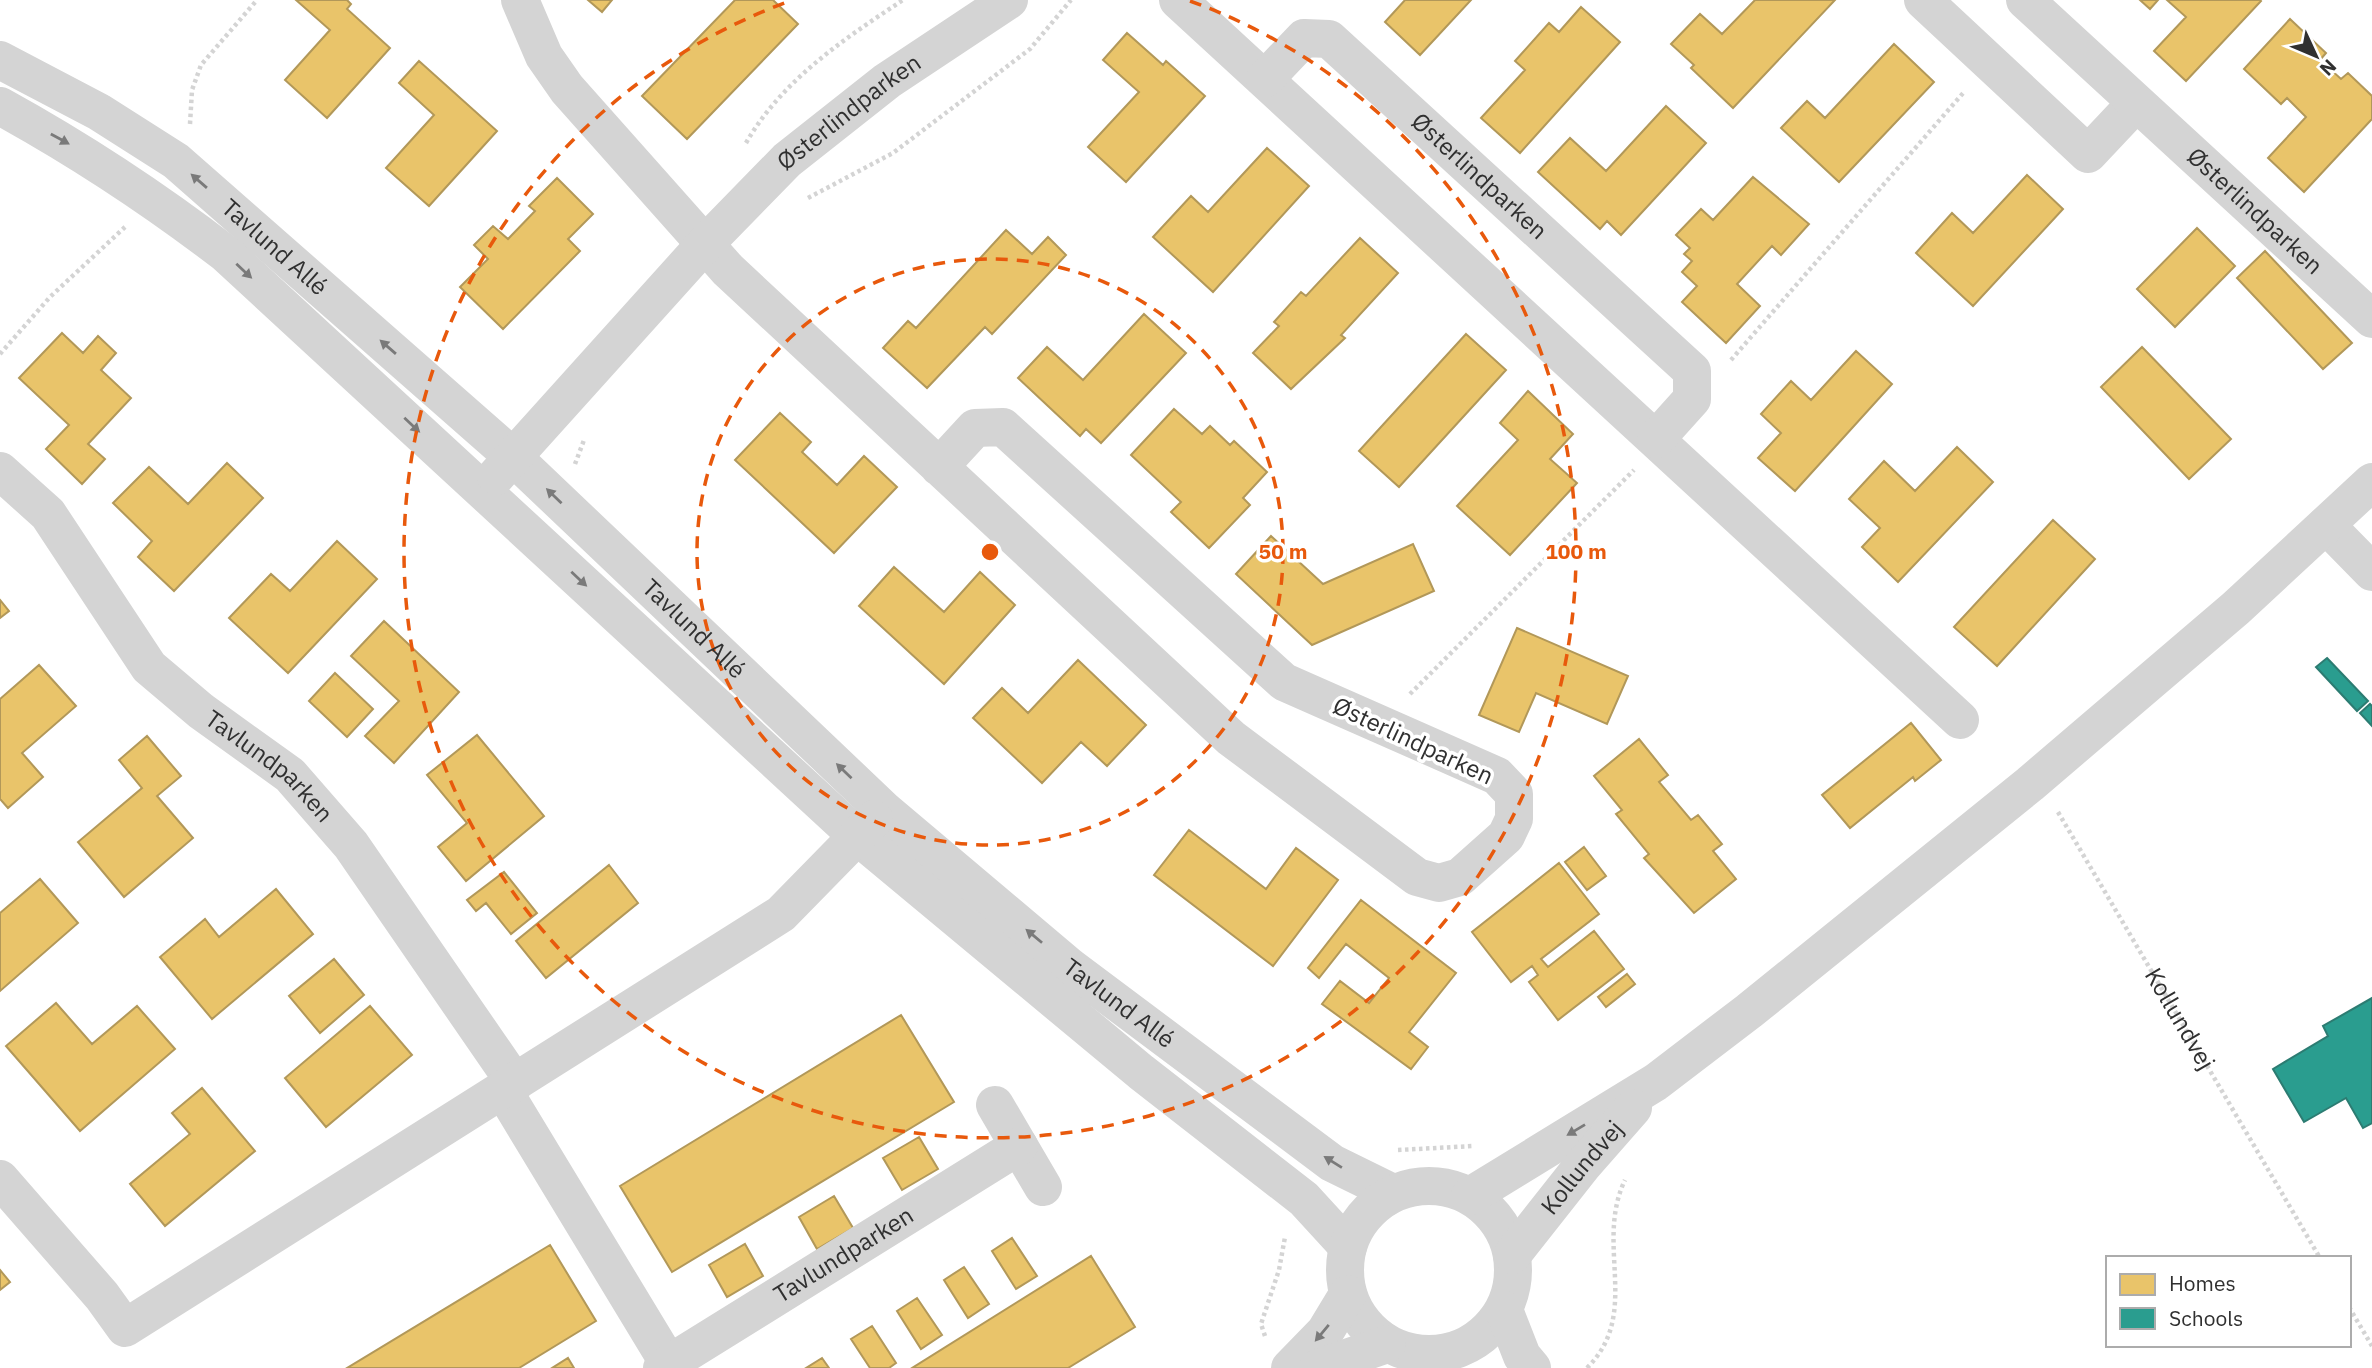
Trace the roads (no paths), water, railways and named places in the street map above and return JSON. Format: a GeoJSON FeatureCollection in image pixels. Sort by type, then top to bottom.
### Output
{"type":"FeatureCollection","features":[{"type":"Feature","properties":{"kind":"street","name":"Østerlindparken"},"geometry":{"type":"LineString","coordinates":[[520,0],[544,56],[567,89],[728,270],[939,467],[1231,738],[1417,877],[1439,883],[1460,877],[1506,836],[1514,819],[1514,794],[1497,776],[1284,682],[1003,427],[975,428],[939,467]]}},
{"type":"Feature","properties":{"kind":"street","name":"Østerlindparken"},"geometry":{"type":"LineString","coordinates":[[483,491],[705,244],[787,160],[887,81],[1009,0]]}},
{"type":"Feature","properties":{"kind":"street"},"geometry":{"type":"LineString","coordinates":[[1178,0],[1960,720]]}},
{"type":"Feature","properties":{"kind":"street"},"geometry":{"type":"LineString","coordinates":[[1923,0],[2088,154],[2136,103]]}},
{"type":"Feature","properties":{"kind":"street","name":"Østerlindparken"},"geometry":{"type":"LineString","coordinates":[[2025,0],[2372,319]]}},
{"type":"Feature","properties":{"kind":"street","name":"Østerlindparken"},"geometry":{"type":"LineString","coordinates":[[1265,79],[1304,38],[1329,39],[1692,371],[1692,399],[1657,439]]}},
{"type":"Feature","properties":{"kind":"street","name":"Tavlund Allé"},"geometry":{"type":"LineString","coordinates":[[0,60],[99,112],[176,161],[522,447],[884,810],[1070,967],[1332,1163],[1393,1193]]}},
{"type":"Feature","properties":{"kind":"street","name":"Tavlund Allé"},"geometry":{"type":"LineString","coordinates":[[0,106],[88,155],[152,197],[226,254],[857,836],[1141,1072],[1304,1199],[1348,1247]]}},
{"type":"Feature","properties":{"kind":"street","name":"Tavlundparken"},"geometry":{"type":"LineString","coordinates":[[0,471],[48,514],[149,667],[201,711],[290,775],[351,845],[509,1087],[665,1366],[1019,1146]]}},
{"type":"Feature","properties":{"kind":"street","name":"Kollundvej"},"geometry":{"type":"LineString","coordinates":[[1470,1196],[1656,1082],[2031,784],[2236,608],[2370,487]]}},
{"type":"Feature","properties":{"kind":"street"},"geometry":{"type":"LineString","coordinates":[[2326,525],[2372,572]]}},
{"type":"Feature","properties":{"kind":"street"},"geometry":{"type":"LineString","coordinates":[[0,1179],[102,1296],[125,1328],[781,914],[884,810]]}},
{"type":"Feature","properties":{"kind":"street","name":"Kollundvej"},"geometry":{"type":"LineString","coordinates":[[1512,1255],[1583,1165],[1656,1082]]}},
{"type":"Feature","properties":{"kind":"street"},"geometry":{"type":"LineString","coordinates":[[995,1105],[1044,1187]]}},
{"type":"Feature","properties":{"kind":"street"},"geometry":{"type":"LineString","coordinates":[[1432,1185],[1470,1196],[1490,1211],[1504,1231],[1512,1255],[1512,1283],[1504,1310],[1488,1331],[1449,1361],[1387,1344],[1363,1323],[1348,1294],[1345,1271],[1348,1247],[1357,1225],[1373,1207],[1393,1193],[1432,1185]]}},
{"type":"Feature","properties":{"kind":"street"},"geometry":{"type":"LineString","coordinates":[[1290,1368],[1325,1332],[1348,1294]]}},
{"type":"Feature","properties":{"kind":"street"},"geometry":{"type":"LineString","coordinates":[[1504,1310],[1522,1356],[1532,1368]]}},
{"type":"Feature","properties":{"kind":"street"},"geometry":{"type":"LineString","coordinates":[[1318,1368],[1387,1344]]}}]}
